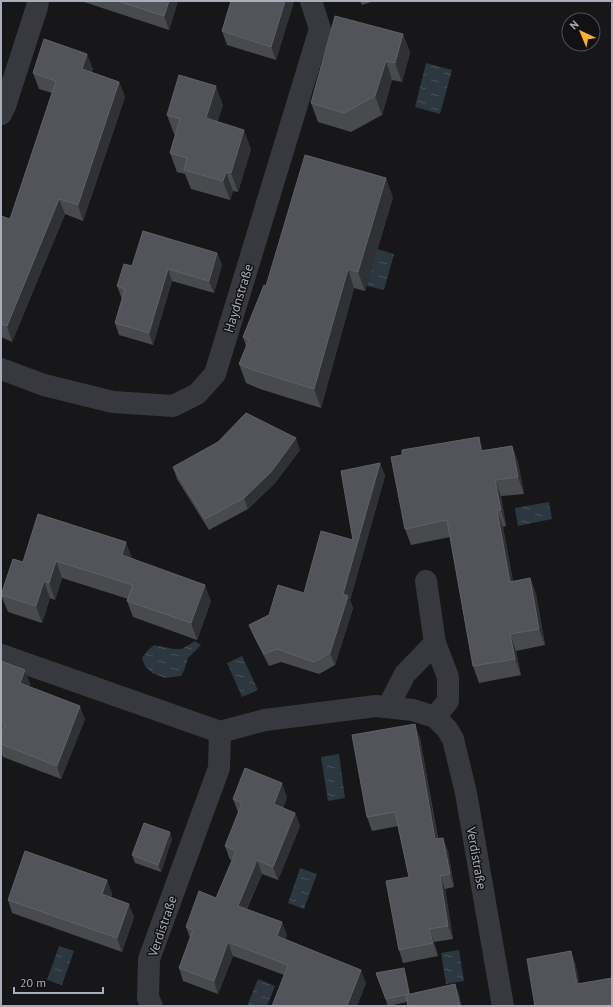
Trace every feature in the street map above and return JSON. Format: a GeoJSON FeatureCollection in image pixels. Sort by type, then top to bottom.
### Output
{"type":"FeatureCollection","features":[{"type":"Feature","properties":{"kind":"street"},"geometry":{"type":"LineString","coordinates":[[1,114],[35,15],[38,1]]}},
{"type":"Feature","properties":{"kind":"street","name":"Haydnstraße"},"geometry":{"type":"LineString","coordinates":[[1,369],[44,385],[113,402],[173,406],[197,394],[215,374],[320,29],[311,1]]}},
{"type":"Feature","properties":{"kind":"street"},"geometry":{"type":"LineString","coordinates":[[426,581],[435,643],[448,677],[448,701],[435,717]]}},
{"type":"Feature","properties":{"kind":"street"},"geometry":{"type":"LineString","coordinates":[[388,707],[405,674],[435,643]]}},
{"type":"Feature","properties":{"kind":"street"},"geometry":{"type":"LineString","coordinates":[[1,655],[220,732]]}},
{"type":"Feature","properties":{"kind":"street","name":"Verdistraße"},"geometry":{"type":"LineString","coordinates":[[152,1006],[148,998],[149,959],[219,768],[220,732],[265,720],[376,706],[413,710],[435,717],[447,729],[453,739],[466,793],[503,1006]]}},
{"type":"Feature","properties":{"kind":"water"},"geometry":{"type":"Polygon","coordinates":[[[426,63],[452,70],[440,114],[415,107],[426,63]]]}},
{"type":"Feature","properties":{"kind":"water"},"geometry":{"type":"Polygon","coordinates":[[[377,249],[394,254],[384,290],[367,286],[377,249]]]}},
{"type":"Feature","properties":{"kind":"water"},"geometry":{"type":"Polygon","coordinates":[[[549,502],[552,519],[518,526],[515,508],[549,502]]]}},
{"type":"Feature","properties":{"kind":"water"},"geometry":{"type":"Polygon","coordinates":[[[195,641],[201,645],[188,658],[181,676],[165,678],[152,673],[145,666],[142,658],[154,645],[182,649],[195,641]]]}},
{"type":"Feature","properties":{"kind":"water"},"geometry":{"type":"Polygon","coordinates":[[[242,656],[258,690],[242,697],[227,663],[242,656]]]}},
{"type":"Feature","properties":{"kind":"water"},"geometry":{"type":"Polygon","coordinates":[[[339,754],[345,798],[328,801],[321,757],[339,754]]]}},
{"type":"Feature","properties":{"kind":"water"},"geometry":{"type":"Polygon","coordinates":[[[300,868],[317,874],[304,909],[288,903],[300,868]]]}},
{"type":"Feature","properties":{"kind":"water"},"geometry":{"type":"Polygon","coordinates":[[[59,946],[74,951],[62,985],[47,980],[59,946]]]}},
{"type":"Feature","properties":{"kind":"water"},"geometry":{"type":"Polygon","coordinates":[[[459,950],[464,981],[446,984],[441,953],[459,950]]]}},
{"type":"Feature","properties":{"kind":"water"},"geometry":{"type":"Polygon","coordinates":[[[258,979],[275,986],[267,1006],[247,1006],[258,979]]]}},
{"type":"Feature","properties":{"kind":"building"},"geometry":{"type":"Polygon","coordinates":[[[118,1],[169,1],[164,16],[118,1]]]}},
{"type":"Feature","properties":{"kind":"building"},"geometry":{"type":"Polygon","coordinates":[[[231,1],[285,1],[271,47],[222,31],[231,1]]]}},
{"type":"Feature","properties":{"kind":"building"},"geometry":{"type":"Polygon","coordinates":[[[335,16],[403,34],[395,63],[386,61],[375,96],[344,113],[311,103],[335,16]]]}},
{"type":"Feature","properties":{"kind":"building"},"geometry":{"type":"Polygon","coordinates":[[[44,39],[87,54],[82,69],[119,82],[78,205],[59,199],[7,326],[1,324],[1,216],[10,219],[56,81],[33,73],[44,39]]]}},
{"type":"Feature","properties":{"kind":"building"},"geometry":{"type":"Polygon","coordinates":[[[179,75],[216,86],[206,118],[244,130],[231,173],[226,172],[223,181],[184,170],[187,158],[170,153],[180,119],[167,115],[179,75]]]}},
{"type":"Feature","properties":{"kind":"building"},"geometry":{"type":"Polygon","coordinates":[[[305,155],[386,178],[358,272],[348,269],[314,389],[253,370],[239,364],[249,340],[243,337],[264,285],[266,286],[305,155]]]}},
{"type":"Feature","properties":{"kind":"building"},"geometry":{"type":"Polygon","coordinates":[[[143,231],[217,253],[209,281],[168,269],[149,333],[115,323],[125,289],[117,286],[124,264],[132,266],[143,231]]]}},
{"type":"Feature","properties":{"kind":"building"},"geometry":{"type":"Polygon","coordinates":[[[246,413],[296,438],[271,472],[244,498],[205,519],[173,467],[218,442],[246,413]]]}},
{"type":"Feature","properties":{"kind":"building"},"geometry":{"type":"Polygon","coordinates":[[[479,437],[481,451],[512,446],[518,477],[495,480],[501,510],[497,510],[510,582],[530,578],[539,629],[510,634],[515,659],[473,666],[447,520],[405,529],[391,457],[402,455],[402,450],[479,437]]]}},
{"type":"Feature","properties":{"kind":"building"},"geometry":{"type":"Polygon","coordinates":[[[380,463],[343,594],[348,596],[330,653],[314,662],[277,649],[264,654],[249,625],[269,615],[278,585],[304,593],[321,531],[353,540],[341,471],[380,463]]]}},
{"type":"Feature","properties":{"kind":"building"},"geometry":{"type":"Polygon","coordinates":[[[38,514],[126,542],[122,555],[205,585],[191,623],[127,601],[133,585],[56,561],[49,583],[44,581],[36,606],[1,595],[13,559],[23,562],[38,514]]]}},
{"type":"Feature","properties":{"kind":"building"},"geometry":{"type":"Polygon","coordinates":[[[1,661],[25,670],[20,683],[80,706],[57,766],[1,744],[1,736],[5,724],[1,723],[1,661]]]}},
{"type":"Feature","properties":{"kind":"building"},"geometry":{"type":"Polygon","coordinates":[[[415,724],[435,839],[443,838],[450,874],[440,876],[448,926],[429,929],[433,943],[399,950],[386,881],[409,877],[395,812],[367,817],[352,735],[415,724]]]}},
{"type":"Feature","properties":{"kind":"building"},"geometry":{"type":"Polygon","coordinates":[[[245,768],[282,783],[274,804],[295,813],[273,867],[257,860],[238,906],[282,922],[277,936],[361,970],[347,1006],[272,1006],[288,965],[228,942],[214,981],[179,968],[193,930],[186,927],[199,891],[216,898],[236,851],[225,846],[242,803],[233,799],[245,768]]]}},
{"type":"Feature","properties":{"kind":"building"},"geometry":{"type":"Polygon","coordinates":[[[144,823],[170,832],[158,865],[132,855],[144,823]]]}},
{"type":"Feature","properties":{"kind":"building"},"geometry":{"type":"Polygon","coordinates":[[[25,851],[107,880],[102,894],[129,904],[117,938],[8,900],[25,851]]]}},
{"type":"Feature","properties":{"kind":"building"},"geometry":{"type":"Polygon","coordinates":[[[571,951],[577,984],[612,978],[612,1006],[535,1006],[527,959],[571,951]]]}},
{"type":"Feature","properties":{"kind":"building"},"geometry":{"type":"Polygon","coordinates":[[[404,968],[409,994],[386,999],[376,973],[404,968]]]}},
{"type":"Feature","properties":{"kind":"building"},"geometry":{"type":"Polygon","coordinates":[[[455,984],[460,1006],[408,1006],[406,995],[455,984]]]}}]}
